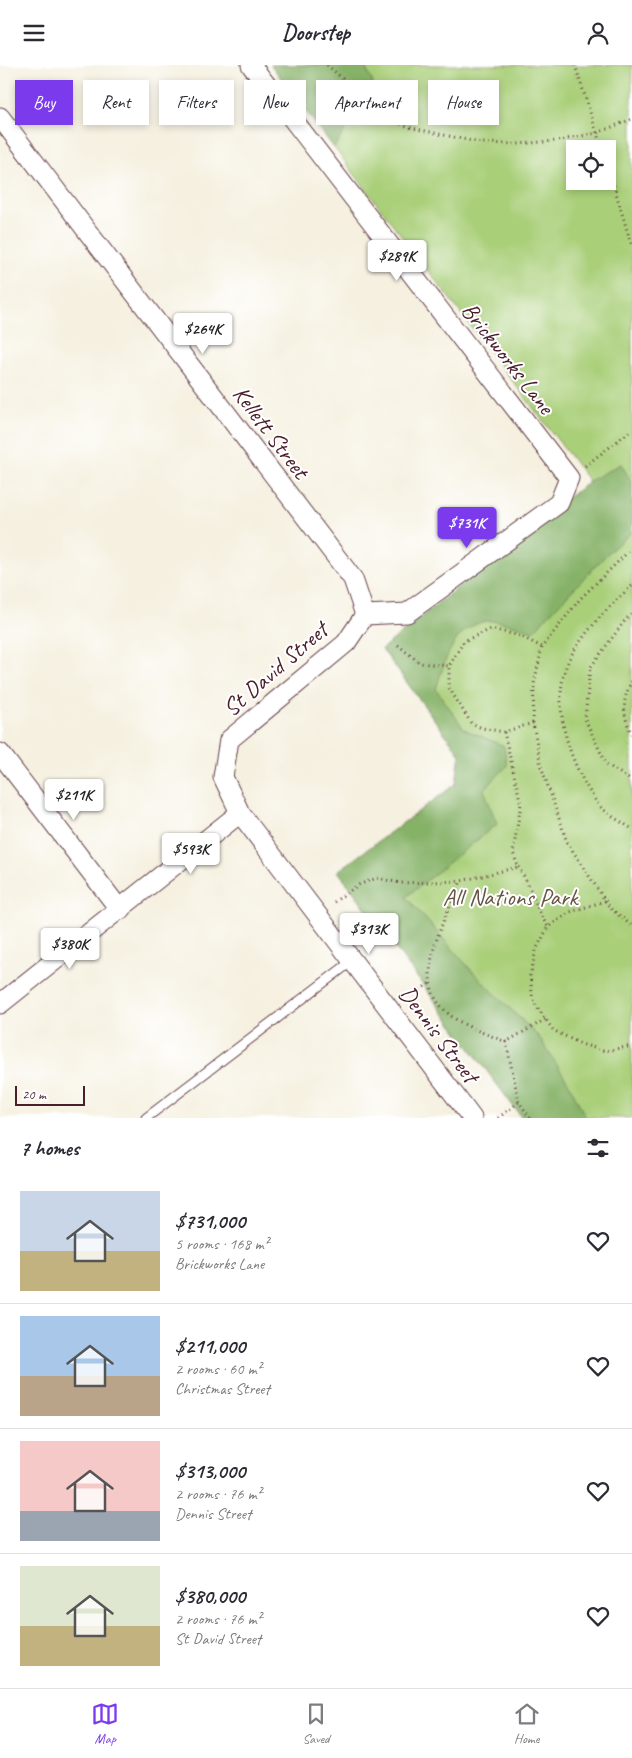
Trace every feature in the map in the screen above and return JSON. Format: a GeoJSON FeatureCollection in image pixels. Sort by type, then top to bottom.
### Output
{"type":"FeatureCollection","features":[{"type":"Feature","properties":{"kind":"street","name":"Brickworks Lane"},"geometry":{"type":"LineString","coordinates":[[251,65],[569,478]]}},
{"type":"Feature","properties":{"kind":"street","name":"Kellett Street"},"geometry":{"type":"LineString","coordinates":[[0,117],[353,579],[365,615]]}},
{"type":"Feature","properties":{"kind":"street"},"geometry":{"type":"LineString","coordinates":[[365,615],[407,613],[559,503],[569,478]]}},
{"type":"Feature","properties":{"kind":"street","name":"St David Street"},"geometry":{"type":"LineString","coordinates":[[240,813],[222,777],[230,740],[346,643],[365,615]]}},
{"type":"Feature","properties":{"kind":"street"},"geometry":{"type":"LineString","coordinates":[[0,753],[120,910]]}},
{"type":"Feature","properties":{"kind":"street"},"geometry":{"type":"LineString","coordinates":[[0,1004],[240,813]]}},
{"type":"Feature","properties":{"kind":"street","name":"Dennis Street"},"geometry":{"type":"LineString","coordinates":[[240,813],[466,1116]]}},
{"type":"Feature","properties":{"kind":"lane"},"geometry":{"type":"LineString","coordinates":[[146,1118],[352,961]]}},
{"type":"Feature","properties":{"kind":"path"},"geometry":{"type":"LineString","coordinates":[[327,65],[390,120],[412,128],[482,143],[517,144],[556,141],[597,133],[632,119]]}},
{"type":"Feature","properties":{"kind":"path"},"geometry":{"type":"LineString","coordinates":[[575,65],[599,140]]}},
{"type":"Feature","properties":{"kind":"path"},"geometry":{"type":"LineString","coordinates":[[615,190],[632,247]]}},
{"type":"Feature","properties":{"kind":"path"},"geometry":{"type":"LineString","coordinates":[[569,478],[632,430]]}},
{"type":"Feature","properties":{"kind":"path"},"geometry":{"type":"LineString","coordinates":[[632,549],[580,599],[542,647],[534,685],[533,723],[541,766],[567,842],[610,908],[632,926]]}},
{"type":"Feature","properties":{"kind":"path"},"geometry":{"type":"LineString","coordinates":[[632,586],[602,613],[571,656],[561,688],[561,721],[572,757],[599,806],[632,829]]}},
{"type":"Feature","properties":{"kind":"path"},"geometry":{"type":"LineString","coordinates":[[632,615],[626,619],[590,669],[585,719],[606,764],[632,781]]}},
{"type":"Feature","properties":{"kind":"path"},"geometry":{"type":"LineString","coordinates":[[533,723],[504,731],[482,728],[471,723],[449,688],[449,666],[464,641],[490,629],[520,637],[542,647]]}},
{"type":"Feature","properties":{"kind":"path"},"geometry":{"type":"LineString","coordinates":[[398,645],[420,663],[449,666]]}},
{"type":"Feature","properties":{"kind":"path"},"geometry":{"type":"LineString","coordinates":[[632,681],[626,691],[624,710],[632,734]]}},
{"type":"Feature","properties":{"kind":"path"},"geometry":{"type":"LineString","coordinates":[[504,731],[521,804],[513,852],[518,867],[525,876],[538,911],[548,927]]}},
{"type":"Feature","properties":{"kind":"path"},"geometry":{"type":"LineString","coordinates":[[347,893],[358,885],[377,878],[388,882],[400,883],[461,881],[518,867]]}},
{"type":"Feature","properties":{"kind":"path"},"geometry":{"type":"LineString","coordinates":[[461,881],[435,941],[430,983],[437,1001],[450,1014],[471,1028],[506,1042]]}},
{"type":"Feature","properties":{"kind":"path"},"geometry":{"type":"LineString","coordinates":[[605,901],[570,912],[548,927],[536,950],[530,976],[533,1001],[553,1030],[581,1044],[605,1051],[632,1046]]}},
{"type":"Feature","properties":{"kind":"path"},"geometry":{"type":"LineString","coordinates":[[420,990],[430,983]]}},
{"type":"Feature","properties":{"kind":"path"},"geometry":{"type":"LineString","coordinates":[[506,1042],[546,1019]]}},
{"type":"Feature","properties":{"kind":"path"},"geometry":{"type":"LineString","coordinates":[[506,1042],[519,1102],[530,1118]]}},
{"type":"Feature","properties":{"kind":"path"},"geometry":{"type":"LineString","coordinates":[[498,1118],[519,1102]]}},
{"type":"Feature","properties":{"kind":"green space","name":"All Nations Park"},"geometry":{"type":"Polygon","coordinates":[[[271,65],[632,65],[632,1118],[522,1118],[338,871],[456,784],[460,754],[382,649],[589,481],[317,125],[418,125],[418,80],[316,80],[316,124],[306,111],[306,80],[282,80],[271,65]]]}},
{"type":"Feature","properties":{"kind":"green space"},"geometry":{"type":"Polygon","coordinates":[[[271,65],[364,65],[372,80],[316,80],[316,124],[306,111],[306,80],[282,80],[271,65]]]}},
{"type":"Feature","properties":{"kind":"green space"},"geometry":{"type":"Polygon","coordinates":[[[317,125],[348,125],[334,148],[317,125]]]}},
{"type":"Feature","properties":{"kind":"green space"},"geometry":{"type":"Polygon","coordinates":[[[621,464],[632,483],[632,532],[610,551],[533,631],[502,622],[486,621],[474,625],[465,631],[458,638],[447,657],[436,689],[464,729],[504,746],[507,766],[484,790],[497,824],[406,897],[472,971],[538,1036],[568,1082],[586,1118],[522,1118],[338,871],[456,784],[460,754],[382,649],[589,481],[621,464]]]}}]}
